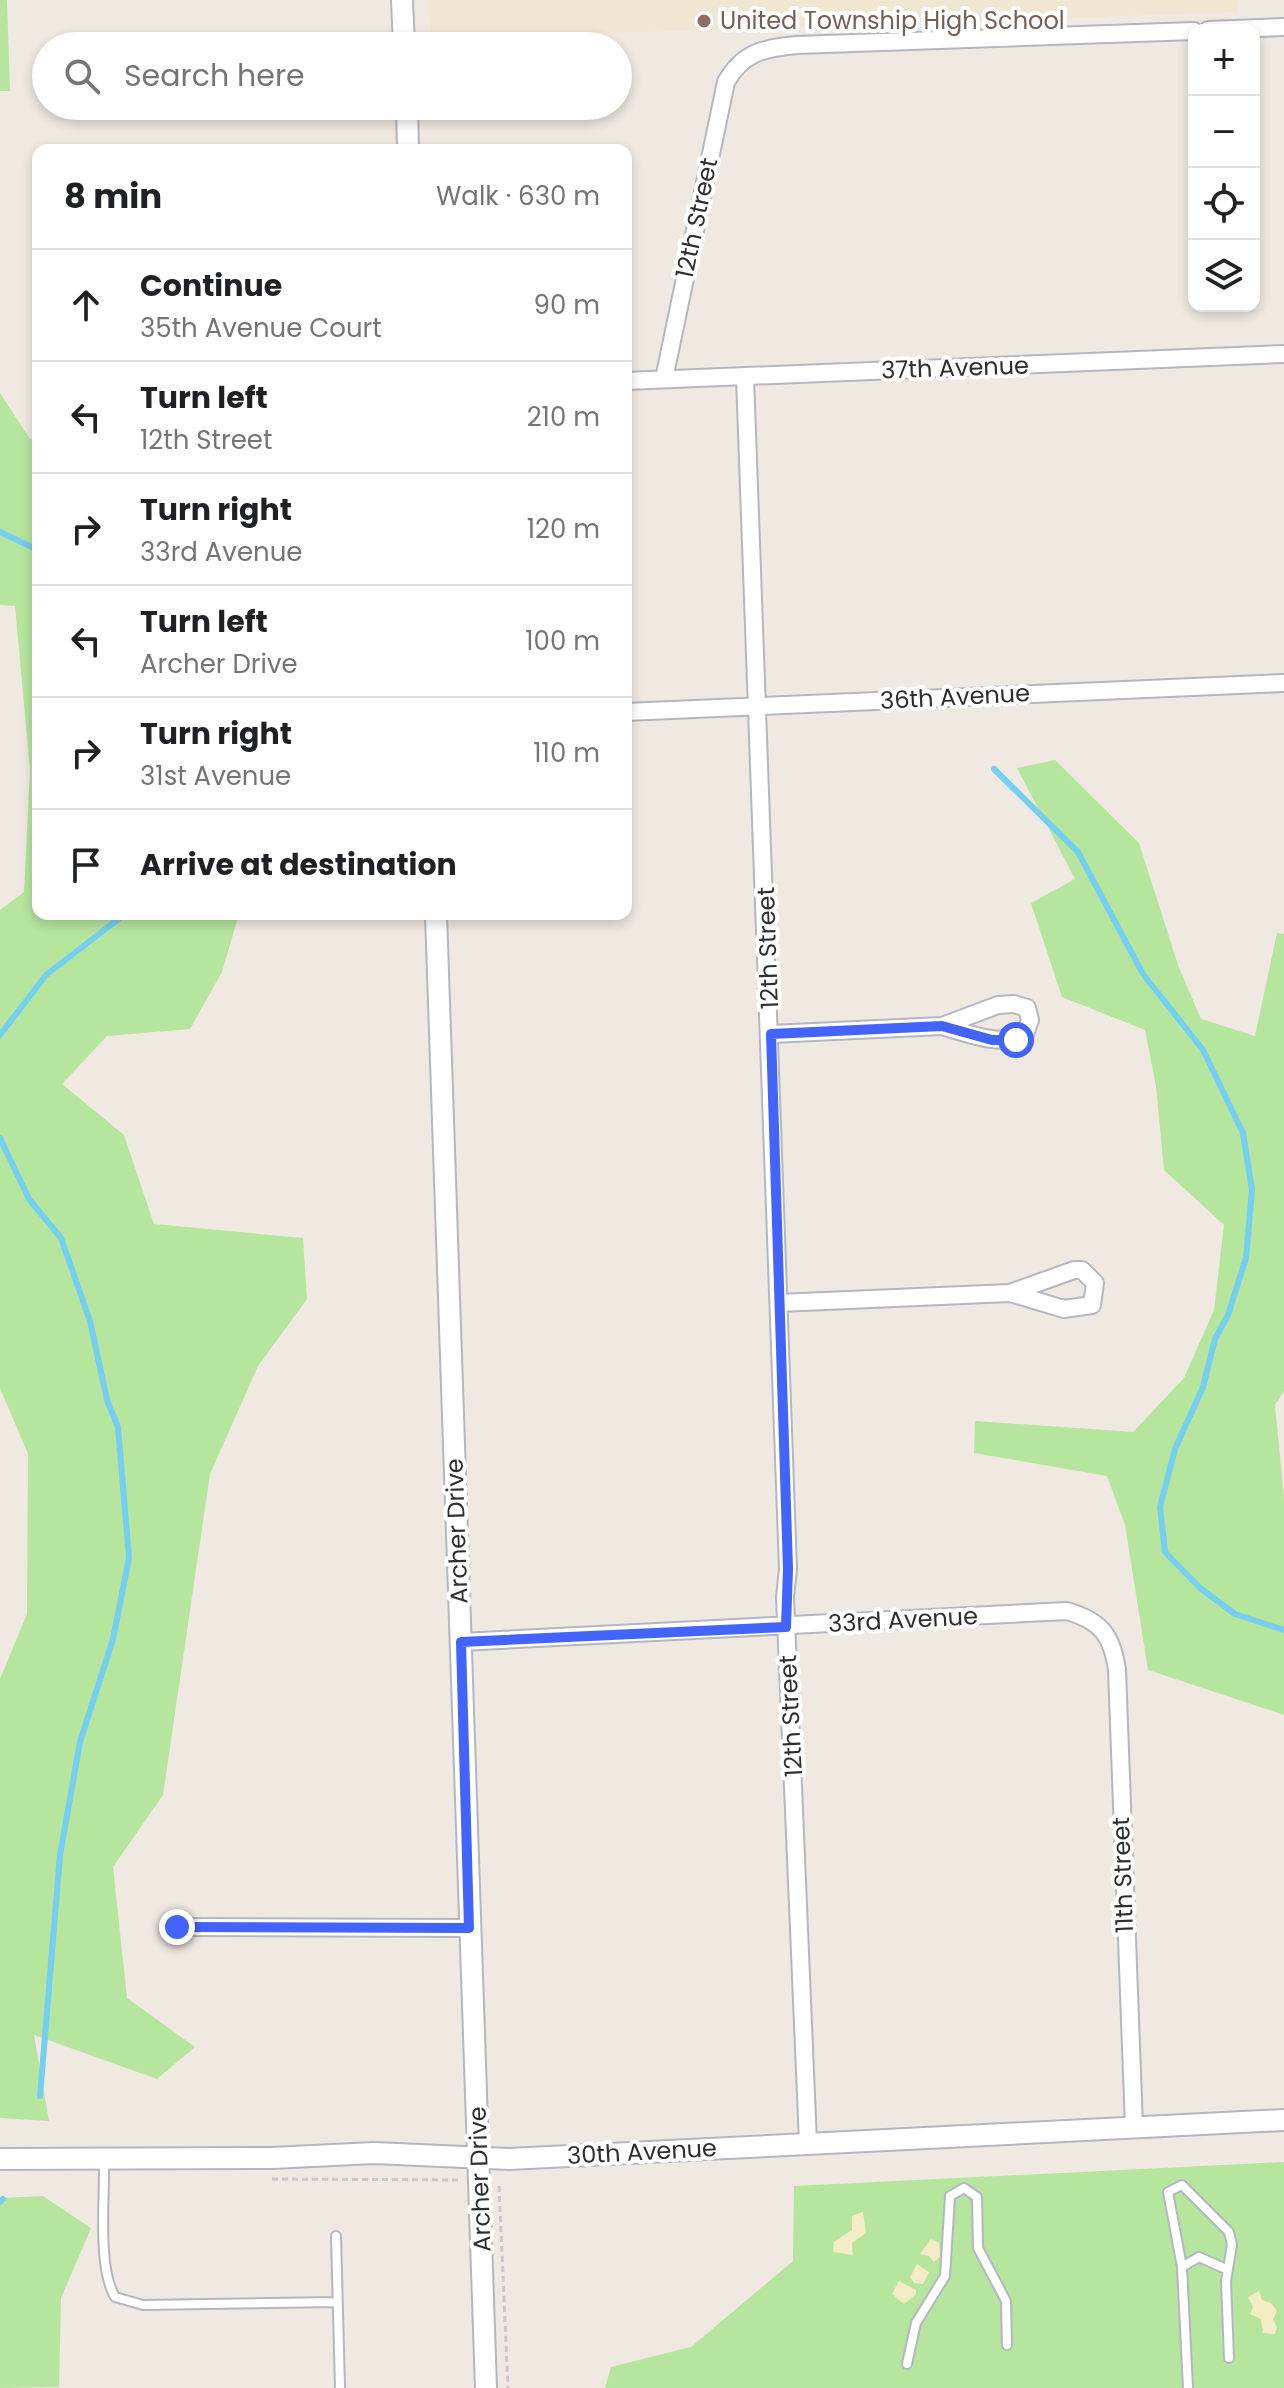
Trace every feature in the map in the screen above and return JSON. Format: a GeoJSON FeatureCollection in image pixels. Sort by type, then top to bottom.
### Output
{"type":"FeatureCollection","features":[{"type":"Feature","properties":{"kind":"street"},"geometry":{"type":"LineString","coordinates":[[402,0],[403,32]]}},
{"type":"Feature","properties":{"kind":"street"},"geometry":{"type":"LineString","coordinates":[[1260,28],[1284,27]]}},
{"type":"Feature","properties":{"kind":"street","name":"12th Street"},"geometry":{"type":"LineString","coordinates":[[664,379],[726,82],[741,61],[754,51],[797,45],[1188,31]]}},
{"type":"Feature","properties":{"kind":"street"},"geometry":{"type":"LineString","coordinates":[[407,120],[408,144]]}},
{"type":"Feature","properties":{"kind":"street","name":"37th Avenue"},"geometry":{"type":"LineString","coordinates":[[632,381],[1284,354]]}},
{"type":"Feature","properties":{"kind":"street","name":"12th Street"},"geometry":{"type":"LineString","coordinates":[[745,377],[771,1034],[788,1569],[786,1627],[808,2143]]}},
{"type":"Feature","properties":{"kind":"street","name":"36th Avenue"},"geometry":{"type":"LineString","coordinates":[[632,712],[1284,683]]}},
{"type":"Feature","properties":{"kind":"street","name":"Archer Drive"},"geometry":{"type":"LineString","coordinates":[[436,920],[486,2388]]}},
{"type":"Feature","properties":{"kind":"street"},"geometry":{"type":"LineString","coordinates":[[771,1034],[942,1026],[992,1040],[1016,1040],[1024,1037],[1030,1020],[1027,1008],[1014,1004],[983,1009],[942,1026]]}},
{"type":"Feature","properties":{"kind":"street"},"geometry":{"type":"LineString","coordinates":[[779,1303],[1010,1293],[1074,1270],[1082,1270],[1095,1283],[1092,1305],[1074,1310],[1010,1293]]}},
{"type":"Feature","properties":{"kind":"street","name":"33rd Avenue"},"geometry":{"type":"LineString","coordinates":[[461,1642],[1067,1611],[1102,1627]]}},
{"type":"Feature","properties":{"kind":"street","name":"11th Street"},"geometry":{"type":"LineString","coordinates":[[1102,1627],[1110,1639],[1117,1670],[1134,2127]]}},
{"type":"Feature","properties":{"kind":"street"},"geometry":{"type":"LineString","coordinates":[[177,1927],[469,1928]]}},
{"type":"Feature","properties":{"kind":"street","name":"30th Avenue"},"geometry":{"type":"LineString","coordinates":[[0,2159],[104,2160],[374,2153],[509,2159],[1284,2120]]}},
{"type":"Feature","properties":{"kind":"lane"},"geometry":{"type":"LineString","coordinates":[[104,2160],[106,2261],[108,2282],[115,2297],[143,2305],[337,2302]]}},
{"type":"Feature","properties":{"kind":"lane"},"geometry":{"type":"LineString","coordinates":[[1188,2388],[1182,2267],[1168,2192],[1182,2185],[1229,2232],[1232,2245],[1226,2269],[1229,2358]]}},
{"type":"Feature","properties":{"kind":"lane"},"geometry":{"type":"LineString","coordinates":[[907,2364],[916,2323],[945,2276],[950,2196],[964,2188],[977,2197],[978,2248],[1006,2301],[1007,2345]]}},
{"type":"Feature","properties":{"kind":"lane"},"geometry":{"type":"LineString","coordinates":[[336,2236],[340,2388]]}},
{"type":"Feature","properties":{"kind":"lane"},"geometry":{"type":"LineString","coordinates":[[1182,2267],[1199,2257],[1226,2269]]}},
{"type":"Feature","properties":{"kind":"path"},"geometry":{"type":"LineString","coordinates":[[501,2186],[508,2388]]}},
{"type":"Feature","properties":{"kind":"shaded area","name":"United Township High School"},"geometry":{"type":"Polygon","coordinates":[[[430,0],[1238,0],[1237,12],[632,32],[431,32],[430,0]]]}},
{"type":"Feature","properties":{"kind":"green space"},"geometry":{"type":"Polygon","coordinates":[[[0,0],[7,0],[10,91],[0,91],[0,0]]]}},
{"type":"Feature","properties":{"kind":"green space"},"geometry":{"type":"Polygon","coordinates":[[[0,393],[32,440],[32,920],[237,920],[222,972],[190,1029],[107,1036],[62,1084],[124,1135],[154,1224],[303,1238],[307,1299],[258,1366],[210,1474],[163,1795],[113,1867],[127,1998],[195,2047],[157,2079],[34,2035],[49,2121],[0,2118],[0,1679],[27,1614],[28,1454],[0,1388],[0,910],[24,892],[30,770],[15,606],[0,605],[0,393]]]}},
{"type":"Feature","properties":{"kind":"green space"},"geometry":{"type":"Polygon","coordinates":[[[1055,760],[1139,843],[1178,965],[1201,1019],[1255,1036],[1277,933],[1284,934],[1284,1391],[1275,1405],[1284,1498],[1284,1715],[1148,1670],[1125,1525],[1107,1476],[974,1453],[975,1421],[1133,1432],[1184,1378],[1214,1310],[1224,1225],[1164,1170],[1156,1086],[1145,1030],[1062,997],[1031,903],[1075,879],[1017,768],[1055,760]]]}},
{"type":"Feature","properties":{"kind":"green space"},"geometry":{"type":"Polygon","coordinates":[[[1284,2162],[1284,2388],[605,2388],[611,2367],[691,2347],[793,2261],[794,2186],[1284,2162]]]}},
{"type":"Feature","properties":{"kind":"green space"},"geometry":{"type":"Polygon","coordinates":[[[43,2196],[91,2228],[61,2298],[59,2387],[0,2388],[0,2198],[43,2196]]]}},
{"type":"Feature","properties":{"kind":"sand"},"geometry":{"type":"Polygon","coordinates":[[[863,2212],[866,2233],[852,2243],[853,2255],[833,2252],[834,2242],[852,2230],[852,2216],[863,2212]]]}},
{"type":"Feature","properties":{"kind":"sand"},"geometry":{"type":"Polygon","coordinates":[[[931,2239],[939,2243],[940,2257],[934,2262],[929,2256],[920,2254],[931,2239]]]}},
{"type":"Feature","properties":{"kind":"sand"},"geometry":{"type":"Polygon","coordinates":[[[917,2264],[929,2272],[923,2284],[914,2283],[910,2277],[917,2264]]]}},
{"type":"Feature","properties":{"kind":"sand"},"geometry":{"type":"Polygon","coordinates":[[[899,2281],[916,2290],[916,2294],[904,2304],[892,2294],[899,2281]]]}},
{"type":"Feature","properties":{"kind":"sand"},"geometry":{"type":"Polygon","coordinates":[[[1259,2291],[1262,2300],[1271,2303],[1277,2311],[1273,2319],[1277,2327],[1275,2334],[1263,2333],[1261,2319],[1250,2314],[1253,2307],[1248,2297],[1259,2291]]]}},
{"type":"Feature","properties":{"kind":"waterway"},"geometry":{"type":"LineString","coordinates":[[0,532],[32,547]]}},
{"type":"Feature","properties":{"kind":"waterway"},"geometry":{"type":"LineString","coordinates":[[994,769],[1078,852],[1143,974],[1203,1050],[1243,1133],[1252,1190],[1246,1258],[1228,1315],[1215,1339],[1203,1387],[1175,1449],[1160,1507],[1165,1552],[1200,1588],[1235,1614],[1284,1630]]}},
{"type":"Feature","properties":{"kind":"waterway"},"geometry":{"type":"LineString","coordinates":[[0,1035],[46,975],[117,920]]}},
{"type":"Feature","properties":{"kind":"waterway"},"geometry":{"type":"LineString","coordinates":[[0,1138],[29,1199],[61,1238],[90,1321],[107,1400],[118,1427],[129,1558],[113,1639],[80,1742],[60,1855],[40,2096]]}},
{"type":"Feature","properties":{"kind":"waterway"},"geometry":{"type":"LineString","coordinates":[[0,2202],[3,2199]]}},
{"type":"Feature","properties":{"kind":"place","name":"United Township High School"},"geometry":{"type":"Point","coordinates":[704,21]}},
{"type":"Feature","properties":{"kind":"route"},"geometry":{"type":"LineString","coordinates":[[177,1927],[469,1928],[461,1642],[786,1627],[788,1569],[771,1034],[942,1026],[992,1040],[1016,1040]]}}]}
